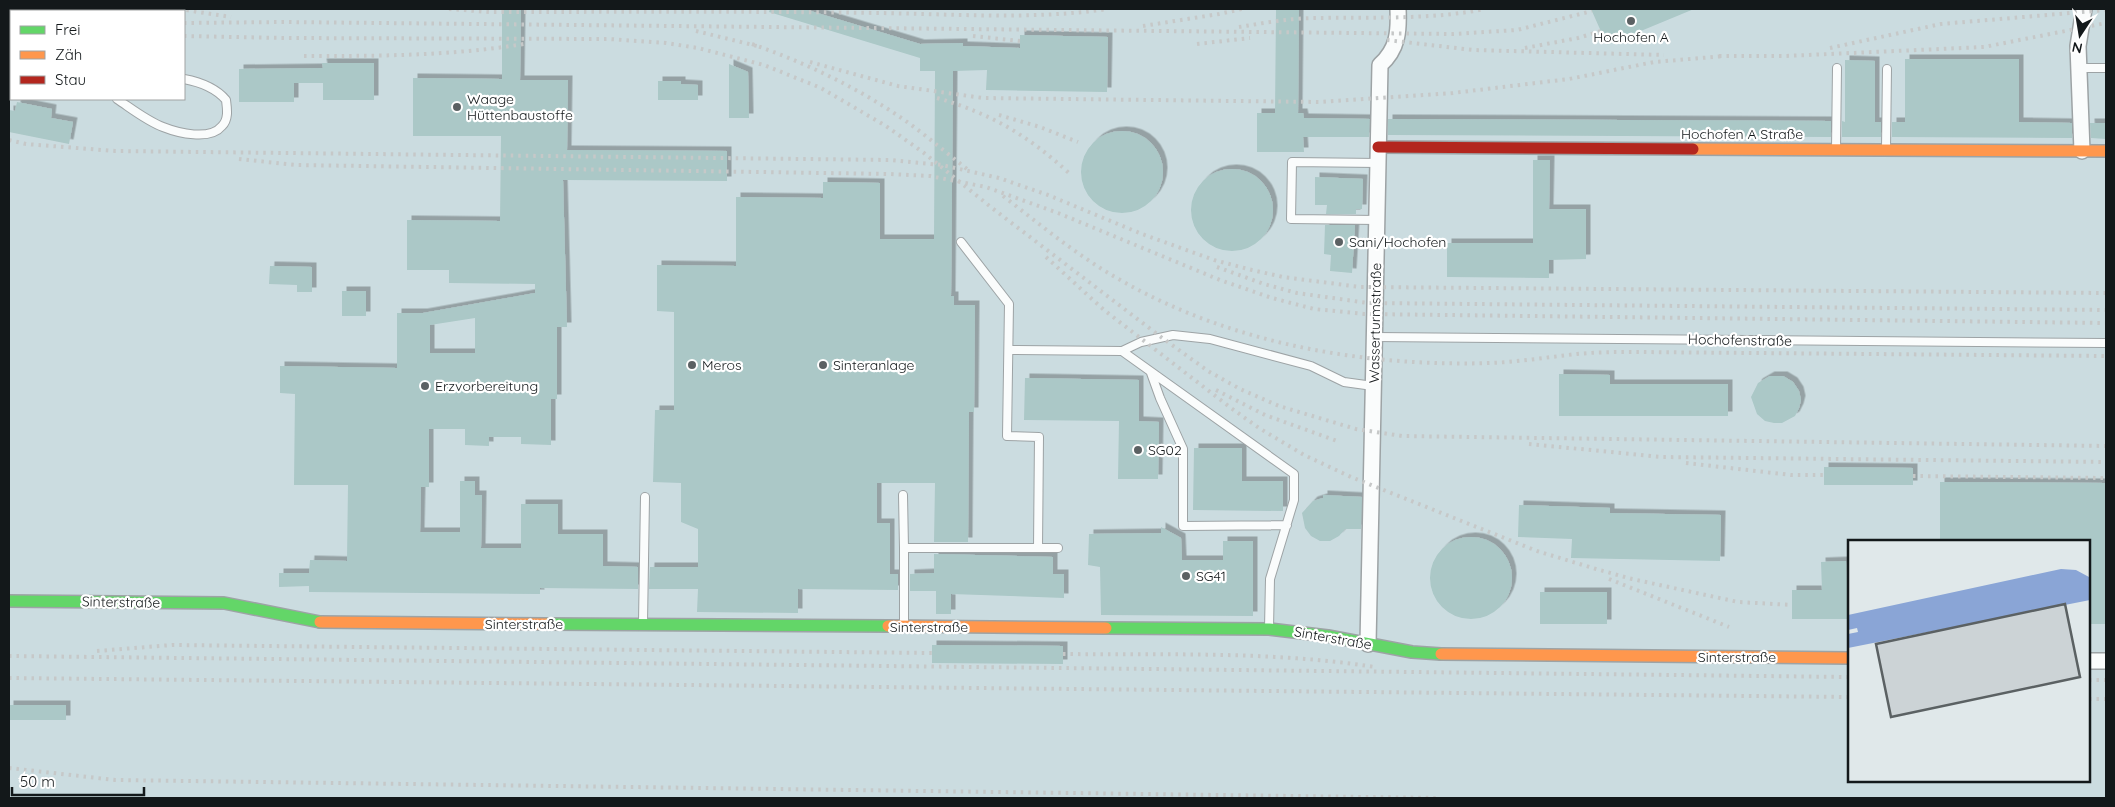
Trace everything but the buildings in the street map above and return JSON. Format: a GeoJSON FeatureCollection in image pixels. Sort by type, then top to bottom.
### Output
{"type":"FeatureCollection","features":[{"type":"Feature","properties":{"kind":"street","name":"Wasserturmstraße"},"geometry":{"type":"LineString","coordinates":[[1368,644],[1380,64],[1390,56],[1395,46],[1398,9]]}},
{"type":"Feature","properties":{"kind":"street"},"geometry":{"type":"LineString","coordinates":[[2082,151],[2078,46],[2084,9]]}},
{"type":"Feature","properties":{"kind":"street","name":"Hochofen A Straße"},"geometry":{"type":"LineString","coordinates":[[1378,147],[2106,151]]}},
{"type":"Feature","properties":{"kind":"street","name":"Sinterstraße"},"geometry":{"type":"LineString","coordinates":[[9,601],[224,603],[318,622],[1269,629],[1299,632],[1412,652],[1457,655],[1848,658]]}},
{"type":"Feature","properties":{"kind":"street"},"geometry":{"type":"LineString","coordinates":[[2090,660],[2106,661]]}},
{"type":"Feature","properties":{"kind":"lane"},"geometry":{"type":"LineString","coordinates":[[1836,149],[1837,68]]}},
{"type":"Feature","properties":{"kind":"lane"},"geometry":{"type":"LineString","coordinates":[[2078,68],[2106,68]]}},
{"type":"Feature","properties":{"kind":"lane"},"geometry":{"type":"LineString","coordinates":[[1886,150],[1887,69]]}},
{"type":"Feature","properties":{"kind":"lane"},"geometry":{"type":"LineString","coordinates":[[119,100],[162,127],[181,133],[200,134],[212,132],[222,127],[226,119],[226,100],[220,93],[208,86],[185,80]]}},
{"type":"Feature","properties":{"kind":"lane"},"geometry":{"type":"LineString","coordinates":[[1377,220],[1291,219],[1292,162],[1378,163]]}},
{"type":"Feature","properties":{"kind":"lane"},"geometry":{"type":"LineString","coordinates":[[961,242],[1009,304],[1007,436],[1039,437],[1038,548]]}},
{"type":"Feature","properties":{"kind":"lane"},"geometry":{"type":"LineString","coordinates":[[1008,350],[1122,351],[1141,342],[1173,335],[1210,339],[1311,366],[1344,382],[1373,386]]}},
{"type":"Feature","properties":{"kind":"lane","name":"Hochofenstraße"},"geometry":{"type":"LineString","coordinates":[[1374,337],[2106,343]]}},
{"type":"Feature","properties":{"kind":"lane"},"geometry":{"type":"LineString","coordinates":[[1122,351],[1294,474],[1294,500],[1270,579],[1269,629]]}},
{"type":"Feature","properties":{"kind":"lane"},"geometry":{"type":"LineString","coordinates":[[1152,373],[1160,398],[1183,449],[1183,526],[1287,525]]}},
{"type":"Feature","properties":{"kind":"lane"},"geometry":{"type":"LineString","coordinates":[[903,495],[904,627]]}},
{"type":"Feature","properties":{"kind":"lane"},"geometry":{"type":"LineString","coordinates":[[643,624],[645,497]]}},
{"type":"Feature","properties":{"kind":"lane"},"geometry":{"type":"LineString","coordinates":[[904,548],[1058,548]]}},
{"type":"Feature","properties":{"kind":"shaded area"},"geometry":{"type":"Polygon","coordinates":[[[9,9],[2106,9],[2106,798],[9,798],[9,9]]]}},
{"type":"Feature","properties":{"kind":"railway"},"geometry":{"type":"LineString","coordinates":[[179,9],[231,17]]}},
{"type":"Feature","properties":{"kind":"railway"},"geometry":{"type":"LineString","coordinates":[[449,9],[489,12],[781,12],[993,16],[1051,14],[1108,9]]}},
{"type":"Feature","properties":{"kind":"railway"},"geometry":{"type":"LineString","coordinates":[[1143,26],[1242,9]]}},
{"type":"Feature","properties":{"kind":"railway"},"geometry":{"type":"LineString","coordinates":[[1239,27],[1297,19],[1443,15],[1485,9]]}},
{"type":"Feature","properties":{"kind":"railway"},"geometry":{"type":"LineString","coordinates":[[1830,48],[1941,24],[2106,10]]}},
{"type":"Feature","properties":{"kind":"railway"},"geometry":{"type":"LineString","coordinates":[[185,23],[283,22],[1453,34],[1517,30],[1592,11]]}},
{"type":"Feature","properties":{"kind":"railway"},"geometry":{"type":"LineString","coordinates":[[1719,56],[1785,56],[1984,47],[2106,23]]}},
{"type":"Feature","properties":{"kind":"railway"},"geometry":{"type":"LineString","coordinates":[[696,31],[757,46]]}},
{"type":"Feature","properties":{"kind":"railway"},"geometry":{"type":"LineString","coordinates":[[1525,48],[1578,38],[1601,31]]}},
{"type":"Feature","properties":{"kind":"railway"},"geometry":{"type":"LineString","coordinates":[[185,36],[609,39],[666,43],[698,48],[764,65],[821,88],[886,126],[924,153],[992,208],[1208,371],[1240,389],[1279,406],[1356,429],[1402,436],[2106,446]]}},
{"type":"Feature","properties":{"kind":"railway"},"geometry":{"type":"LineString","coordinates":[[973,36],[1020,41]]}},
{"type":"Feature","properties":{"kind":"railway"},"geometry":{"type":"LineString","coordinates":[[1197,44],[1250,38]]}},
{"type":"Feature","properties":{"kind":"railway"},"geometry":{"type":"LineString","coordinates":[[1387,40],[1473,50],[1664,55]]}},
{"type":"Feature","properties":{"kind":"railway"},"geometry":{"type":"LineString","coordinates":[[304,56],[441,53],[524,44]]}},
{"type":"Feature","properties":{"kind":"railway"},"geometry":{"type":"LineString","coordinates":[[752,44],[808,66],[863,94],[906,121],[967,169]]}},
{"type":"Feature","properties":{"kind":"railway"},"geometry":{"type":"LineString","coordinates":[[810,62],[898,86],[983,98],[1320,102],[1453,93],[1569,79],[1654,62],[1725,56]]}},
{"type":"Feature","properties":{"kind":"railway"},"geometry":{"type":"LineString","coordinates":[[937,98],[975,111],[1008,127],[1069,173]]}},
{"type":"Feature","properties":{"kind":"railway"},"geometry":{"type":"LineString","coordinates":[[999,115],[1040,127],[1078,142]]}},
{"type":"Feature","properties":{"kind":"railway"},"geometry":{"type":"LineString","coordinates":[[9,140],[26,144],[115,151],[890,160],[942,165],[999,178],[1048,195],[1142,234],[1214,260],[1283,277],[1360,287],[2106,293]]}},
{"type":"Feature","properties":{"kind":"railway"},"geometry":{"type":"LineString","coordinates":[[239,159],[296,165],[930,176],[986,187],[1058,213],[1220,280],[1272,298],[1314,309],[1364,314],[2106,323]]}},
{"type":"Feature","properties":{"kind":"railway"},"geometry":{"type":"LineString","coordinates":[[1003,196],[1091,262],[1122,281],[1165,303],[1209,321],[1254,336],[1348,355],[1395,361],[1443,363],[1523,361],[1577,354],[1614,352],[2106,356]]}},
{"type":"Feature","properties":{"kind":"railway"},"geometry":{"type":"LineString","coordinates":[[1046,257],[1104,310],[1231,408],[1259,428],[1304,455],[1351,477],[1537,551],[1596,569],[1632,579],[1738,602],[1792,605]]}},
{"type":"Feature","properties":{"kind":"railway"},"geometry":{"type":"LineString","coordinates":[[1217,267],[1264,284],[1297,293],[1368,303],[2106,310]]}},
{"type":"Feature","properties":{"kind":"railway"},"geometry":{"type":"LineString","coordinates":[[1216,390],[1265,415],[1340,442]]}},
{"type":"Feature","properties":{"kind":"railway"},"geometry":{"type":"LineString","coordinates":[[1529,444],[1662,457],[2106,462]]}},
{"type":"Feature","properties":{"kind":"railway"},"geometry":{"type":"LineString","coordinates":[[1686,463],[1791,475],[1824,475]]}},
{"type":"Feature","properties":{"kind":"railway"},"geometry":{"type":"LineString","coordinates":[[1913,476],[2106,478]]}},
{"type":"Feature","properties":{"kind":"railway"},"geometry":{"type":"LineString","coordinates":[[1609,579],[1729,627]]}},
{"type":"Feature","properties":{"kind":"railway"},"geometry":{"type":"LineString","coordinates":[[97,651],[172,645],[932,653]]}},
{"type":"Feature","properties":{"kind":"railway"},"geometry":{"type":"LineString","coordinates":[[1063,654],[1258,656],[1297,658],[1375,667]]}},
{"type":"Feature","properties":{"kind":"railway"},"geometry":{"type":"LineString","coordinates":[[9,656],[1848,677]]}},
{"type":"Feature","properties":{"kind":"railway"},"geometry":{"type":"LineString","coordinates":[[9,678],[1848,697]]}},
{"type":"Feature","properties":{"kind":"railway"},"geometry":{"type":"LineString","coordinates":[[2090,680],[2106,680]]}},
{"type":"Feature","properties":{"kind":"railway"},"geometry":{"type":"LineString","coordinates":[[2090,699],[2106,699]]}},
{"type":"Feature","properties":{"kind":"railway"},"geometry":{"type":"LineString","coordinates":[[9,768],[115,780],[1440,798]]}},
{"type":"Feature","properties":{"kind":"traffic: fast"},"geometry":{"type":"LineString","coordinates":[[9,601],[224,603],[320,622]]}},
{"type":"Feature","properties":{"kind":"traffic: fast"},"geometry":{"type":"LineString","coordinates":[[547,624],[888,626]]}},
{"type":"Feature","properties":{"kind":"traffic: fast"},"geometry":{"type":"LineString","coordinates":[[1106,628],[1269,629],[1328,636],[1412,652],[1441,654]]}},
{"type":"Feature","properties":{"kind":"traffic: slow"},"geometry":{"type":"LineString","coordinates":[[1693,149],[2106,151]]}},
{"type":"Feature","properties":{"kind":"traffic: slow"},"geometry":{"type":"LineString","coordinates":[[320,622],[547,624]]}},
{"type":"Feature","properties":{"kind":"traffic: slow"},"geometry":{"type":"LineString","coordinates":[[888,626],[1106,628]]}},
{"type":"Feature","properties":{"kind":"traffic: slow"},"geometry":{"type":"LineString","coordinates":[[1441,654],[1848,658]]}},
{"type":"Feature","properties":{"kind":"traffic: jam"},"geometry":{"type":"LineString","coordinates":[[1378,147],[1693,149]]}},
{"type":"Feature","properties":{"kind":"place","name":"Hochofen A"},"geometry":{"type":"Point","coordinates":[1631,21]}},
{"type":"Feature","properties":{"kind":"place","name":"Waage Hüttenbaustoffe"},"geometry":{"type":"Point","coordinates":[457,107]}},
{"type":"Feature","properties":{"kind":"place","name":"Sani/Hochofen"},"geometry":{"type":"Point","coordinates":[1339,242]}},
{"type":"Feature","properties":{"kind":"place","name":"Meros"},"geometry":{"type":"Point","coordinates":[692,365]}},
{"type":"Feature","properties":{"kind":"place","name":"Sinteranlage"},"geometry":{"type":"Point","coordinates":[823,365]}},
{"type":"Feature","properties":{"kind":"place","name":"Erzvorbereitung"},"geometry":{"type":"Point","coordinates":[425,386]}},
{"type":"Feature","properties":{"kind":"place","name":"SG02"},"geometry":{"type":"Point","coordinates":[1138,450]}},
{"type":"Feature","properties":{"kind":"place","name":"SG41"},"geometry":{"type":"Point","coordinates":[1186,576]}}]}
